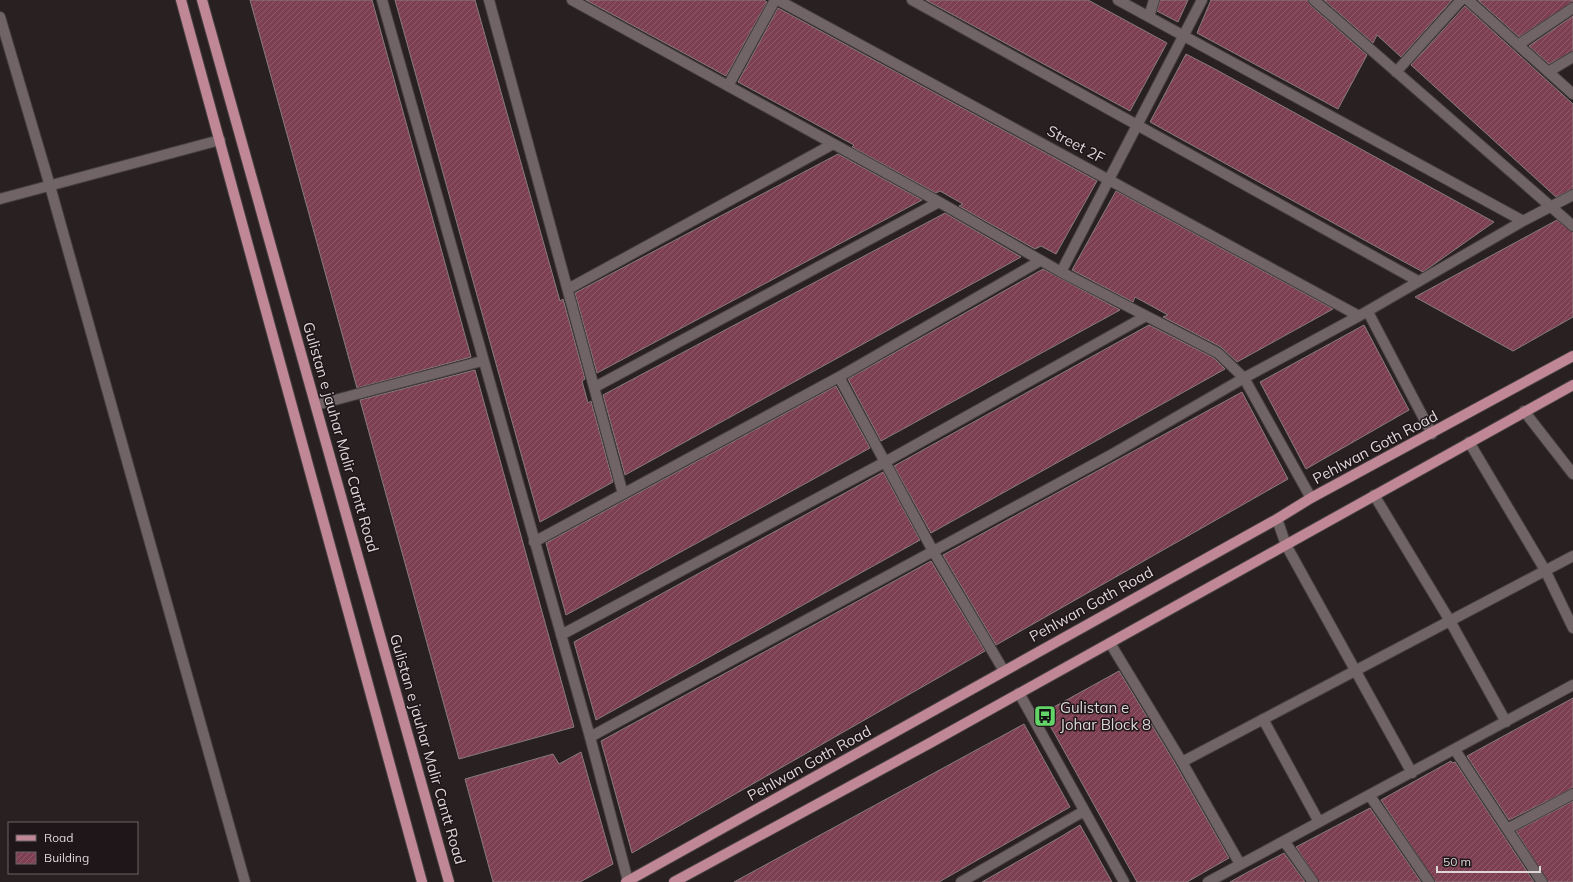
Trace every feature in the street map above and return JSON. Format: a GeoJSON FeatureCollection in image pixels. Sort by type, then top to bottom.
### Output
{"type":"FeatureCollection","features":[{"type":"Feature","properties":{"kind":"main road"},"geometry":{"type":"LineString","coordinates":[[180,0],[220,140],[422,882]]}},
{"type":"Feature","properties":{"kind":"main road","name":"Gulistan e jauhar Malir Cantt Road"},"geometry":{"type":"LineString","coordinates":[[202,0],[449,882]]}},
{"type":"Feature","properties":{"kind":"main road","name":"Pehlwan Goth Road"},"geometry":{"type":"LineString","coordinates":[[627,882],[1004,670],[1277,519],[1311,498],[1432,434],[1573,356]]}},
{"type":"Feature","properties":{"kind":"main road"},"geometry":{"type":"LineString","coordinates":[[674,882],[1110,643],[1469,442],[1524,412],[1571,389]]}},
{"type":"Feature","properties":{"kind":"street"},"geometry":{"type":"LineString","coordinates":[[382,0],[482,360],[590,737],[627,882]]}},
{"type":"Feature","properties":{"kind":"street"},"geometry":{"type":"LineString","coordinates":[[489,0],[624,494]]}},
{"type":"Feature","properties":{"kind":"street"},"geometry":{"type":"LineString","coordinates":[[572,0],[939,202],[1040,261],[1218,353],[1244,378],[1311,498]]}},
{"type":"Feature","properties":{"kind":"street"},"geometry":{"type":"LineString","coordinates":[[728,86],[776,0]]}},
{"type":"Feature","properties":{"kind":"street","name":"Street 2F"},"geometry":{"type":"LineString","coordinates":[[776,0],[1110,180],[1364,314]]}},
{"type":"Feature","properties":{"kind":"street"},"geometry":{"type":"LineString","coordinates":[[1118,0],[1523,221]]}},
{"type":"Feature","properties":{"kind":"street"},"geometry":{"type":"LineString","coordinates":[[1149,17],[1154,0]]}},
{"type":"Feature","properties":{"kind":"street"},"geometry":{"type":"LineString","coordinates":[[1061,272],[1202,0]]}},
{"type":"Feature","properties":{"kind":"street"},"geometry":{"type":"LineString","coordinates":[[1314,0],[1573,226]]}},
{"type":"Feature","properties":{"kind":"street"},"geometry":{"type":"LineString","coordinates":[[1396,72],[1461,0]]}},
{"type":"Feature","properties":{"kind":"street"},"geometry":{"type":"LineString","coordinates":[[1468,0],[1573,94]]}},
{"type":"Feature","properties":{"kind":"street"},"geometry":{"type":"LineString","coordinates":[[919,2],[1137,126],[1418,281]]}},
{"type":"Feature","properties":{"kind":"street"},"geometry":{"type":"LineString","coordinates":[[1518,45],[1573,8]]}},
{"type":"Feature","properties":{"kind":"street"},"geometry":{"type":"LineString","coordinates":[[0,17],[50,186],[245,882]]}},
{"type":"Feature","properties":{"kind":"street"},"geometry":{"type":"LineString","coordinates":[[1548,72],[1573,57]]}},
{"type":"Feature","properties":{"kind":"street"},"geometry":{"type":"LineString","coordinates":[[0,199],[220,140]]}},
{"type":"Feature","properties":{"kind":"street"},"geometry":{"type":"LineString","coordinates":[[568,289],[833,144]]}},
{"type":"Feature","properties":{"kind":"street"},"geometry":{"type":"LineString","coordinates":[[590,737],[933,550],[1110,456],[1244,378],[1364,314],[1418,281],[1523,221],[1573,195]]}},
{"type":"Feature","properties":{"kind":"street"},"geometry":{"type":"LineString","coordinates":[[595,387],[939,202]]}},
{"type":"Feature","properties":{"kind":"street"},"geometry":{"type":"LineString","coordinates":[[534,542],[839,377],[1040,261]]}},
{"type":"Feature","properties":{"kind":"street"},"geometry":{"type":"LineString","coordinates":[[1364,314],[1432,434]]}},
{"type":"Feature","properties":{"kind":"street"},"geometry":{"type":"LineString","coordinates":[[561,635],[885,462],[1146,316]]}},
{"type":"Feature","properties":{"kind":"street"},"geometry":{"type":"LineString","coordinates":[[316,405],[482,360]]}},
{"type":"Feature","properties":{"kind":"street"},"geometry":{"type":"LineString","coordinates":[[839,377],[933,550],[1004,670]]}},
{"type":"Feature","properties":{"kind":"street"},"geometry":{"type":"LineString","coordinates":[[1524,412],[1573,474]]}},
{"type":"Feature","properties":{"kind":"street"},"geometry":{"type":"LineString","coordinates":[[1469,442],[1545,570],[1573,628]]}},
{"type":"Feature","properties":{"kind":"street"},"geometry":{"type":"LineString","coordinates":[[1374,495],[1450,621],[1506,722]]}},
{"type":"Feature","properties":{"kind":"street"},"geometry":{"type":"LineString","coordinates":[[1277,519],[1286,545],[1412,773]]}},
{"type":"Feature","properties":{"kind":"street"},"geometry":{"type":"LineString","coordinates":[[1182,762],[1573,556]]}},
{"type":"Feature","properties":{"kind":"street"},"geometry":{"type":"LineString","coordinates":[[1110,643],[1182,762],[1240,864]]}},
{"type":"Feature","properties":{"kind":"street"},"geometry":{"type":"LineString","coordinates":[[1208,882],[1370,796],[1573,685]]}},
{"type":"Feature","properties":{"kind":"street"},"geometry":{"type":"LineString","coordinates":[[1019,693],[1124,882]]}},
{"type":"Feature","properties":{"kind":"street"},"geometry":{"type":"LineString","coordinates":[[1263,719],[1319,822]]}},
{"type":"Feature","properties":{"kind":"street"},"geometry":{"type":"LineString","coordinates":[[1455,750],[1542,882]]}},
{"type":"Feature","properties":{"kind":"street"},"geometry":{"type":"LineString","coordinates":[[1507,829],[1573,794]]}},
{"type":"Feature","properties":{"kind":"street"},"geometry":{"type":"LineString","coordinates":[[1370,796],[1429,882]]}},
{"type":"Feature","properties":{"kind":"street"},"geometry":{"type":"LineString","coordinates":[[961,882],[1084,811]]}},
{"type":"Feature","properties":{"kind":"street"},"geometry":{"type":"LineString","coordinates":[[1284,841],[1313,882]]}},
{"type":"Feature","properties":{"kind":"building"},"geometry":{"type":"Polygon","coordinates":[[[250,0],[372,0],[471,357],[357,388],[250,0]]]}},
{"type":"Feature","properties":{"kind":"building"},"geometry":{"type":"Polygon","coordinates":[[[395,0],[475,0],[560,301],[563,299],[585,379],[582,381],[588,403],[591,401],[613,482],[540,522],[395,0]]]}},
{"type":"Feature","properties":{"kind":"building"},"geometry":{"type":"Polygon","coordinates":[[[586,0],[764,0],[767,2],[726,76],[586,0]]]}},
{"type":"Feature","properties":{"kind":"building"},"geometry":{"type":"Polygon","coordinates":[[[926,0],[1088,0],[1167,43],[1130,111],[926,0]]]}},
{"type":"Feature","properties":{"kind":"building"},"geometry":{"type":"Polygon","coordinates":[[[1160,0],[1188,0],[1178,22],[1157,11],[1160,0]]]}},
{"type":"Feature","properties":{"kind":"building"},"geometry":{"type":"Polygon","coordinates":[[[1211,0],[1308,0],[1310,5],[1367,55],[1338,109],[1197,33],[1211,0]]]}},
{"type":"Feature","properties":{"kind":"building"},"geometry":{"type":"Polygon","coordinates":[[[1324,0],[1452,0],[1401,57],[1377,35],[1373,43],[1324,0]]]}},
{"type":"Feature","properties":{"kind":"building"},"geometry":{"type":"Polygon","coordinates":[[[1478,0],[1573,0],[1573,2],[1519,37],[1478,0]]]}},
{"type":"Feature","properties":{"kind":"building"},"geometry":{"type":"Polygon","coordinates":[[[1465,6],[1573,104],[1573,189],[1556,197],[1411,65],[1465,6]]]}},
{"type":"Feature","properties":{"kind":"building"},"geometry":{"type":"Polygon","coordinates":[[[778,8],[1097,181],[1056,254],[1041,246],[1035,249],[959,206],[963,204],[940,191],[936,193],[852,147],[854,145],[738,82],[778,8]]]}},
{"type":"Feature","properties":{"kind":"building"},"geometry":{"type":"Polygon","coordinates":[[[1573,16],[1573,51],[1549,64],[1529,46],[1573,16]]]}},
{"type":"Feature","properties":{"kind":"building"},"geometry":{"type":"Polygon","coordinates":[[[1186,54],[1494,222],[1423,272],[1386,252],[1150,122],[1186,54]]]}},
{"type":"Feature","properties":{"kind":"building"},"geometry":{"type":"Polygon","coordinates":[[[838,154],[922,200],[597,373],[575,293],[838,154]]]}},
{"type":"Feature","properties":{"kind":"building"},"geometry":{"type":"Polygon","coordinates":[[[1116,191],[1333,309],[1237,362],[1221,347],[1163,317],[1168,315],[1135,297],[1133,302],[1072,270],[1116,191]]]}},
{"type":"Feature","properties":{"kind":"building"},"geometry":{"type":"Polygon","coordinates":[[[945,213],[1021,257],[625,475],[603,395],[945,213]]]}},
{"type":"Feature","properties":{"kind":"building"},"geometry":{"type":"Polygon","coordinates":[[[1557,220],[1573,232],[1573,317],[1513,351],[1415,297],[1557,220]]]}},
{"type":"Feature","properties":{"kind":"building"},"geometry":{"type":"Polygon","coordinates":[[[1043,269],[1120,310],[881,441],[848,379],[1043,269]]]}},
{"type":"Feature","properties":{"kind":"building"},"geometry":{"type":"Polygon","coordinates":[[[1149,325],[1214,358],[1225,369],[931,533],[894,466],[1149,325]]]}},
{"type":"Feature","properties":{"kind":"building"},"geometry":{"type":"Polygon","coordinates":[[[1364,325],[1409,410],[1306,469],[1260,382],[1364,325]]]}},
{"type":"Feature","properties":{"kind":"building"},"geometry":{"type":"Polygon","coordinates":[[[475,370],[574,727],[459,759],[360,400],[475,370]]]}},
{"type":"Feature","properties":{"kind":"building"},"geometry":{"type":"Polygon","coordinates":[[[836,386],[870,448],[566,615],[546,543],[836,386]]]}},
{"type":"Feature","properties":{"kind":"building"},"geometry":{"type":"Polygon","coordinates":[[[1242,392],[1288,479],[996,645],[943,555],[1242,392]]]}},
{"type":"Feature","properties":{"kind":"building"},"geometry":{"type":"Polygon","coordinates":[[[883,472],[920,540],[596,720],[574,642],[883,472]]]}},
{"type":"Feature","properties":{"kind":"building"},"geometry":{"type":"Polygon","coordinates":[[[931,561],[985,651],[632,853],[601,741],[931,561]]]}},
{"type":"Feature","properties":{"kind":"building"},"geometry":{"type":"Polygon","coordinates":[[[1119,671],[1176,765],[1229,858],[1187,882],[1137,882],[1043,713],[1119,671]]]}},
{"type":"Feature","properties":{"kind":"building"},"geometry":{"type":"Polygon","coordinates":[[[1573,698],[1573,788],[1509,820],[1467,756],[1573,698]]]}},
{"type":"Feature","properties":{"kind":"building"},"geometry":{"type":"Polygon","coordinates":[[[1024,724],[1070,807],[939,882],[734,882],[1024,724]]]}},
{"type":"Feature","properties":{"kind":"building"},"geometry":{"type":"Polygon","coordinates":[[[581,752],[613,864],[580,882],[493,882],[465,779],[553,754],[559,764],[581,752]]]}},
{"type":"Feature","properties":{"kind":"building"},"geometry":{"type":"Polygon","coordinates":[[[1451,761],[1452,763],[1455,762],[1534,882],[1435,882],[1381,800],[1451,761]]]}},
{"type":"Feature","properties":{"kind":"building"},"geometry":{"type":"Polygon","coordinates":[[[1573,801],[1573,882],[1548,882],[1516,831],[1573,801]]]}},
{"type":"Feature","properties":{"kind":"building"},"geometry":{"type":"Polygon","coordinates":[[[1370,808],[1421,882],[1319,882],[1296,847],[1370,808]]]}},
{"type":"Feature","properties":{"kind":"building"},"geometry":{"type":"Polygon","coordinates":[[[1080,825],[1112,882],[982,882],[1062,836],[1080,825]]]}},
{"type":"Feature","properties":{"kind":"building"},"geometry":{"type":"Polygon","coordinates":[[[1284,853],[1305,882],[1230,882],[1248,872],[1284,853]]]}},
{"type":"Feature","properties":{"kind":"place","name":"Gulistan e Johar Block 8"},"geometry":{"type":"Point","coordinates":[1045,716]}}]}
